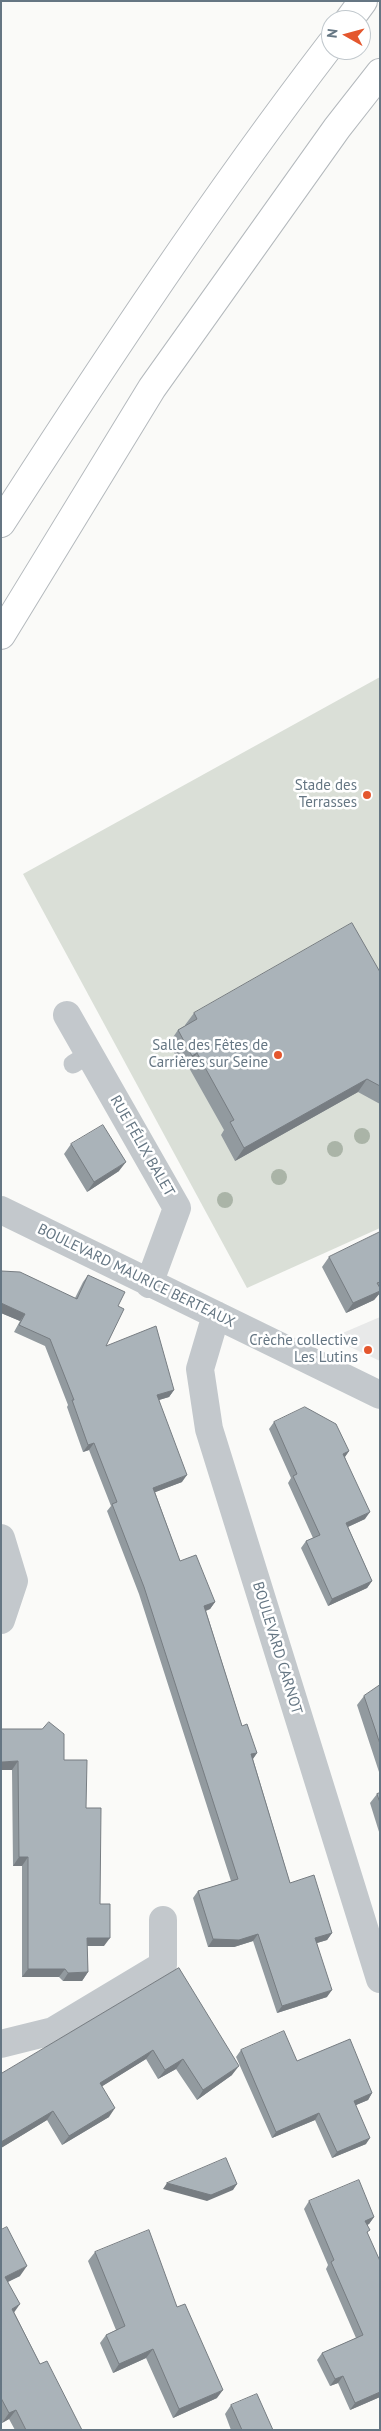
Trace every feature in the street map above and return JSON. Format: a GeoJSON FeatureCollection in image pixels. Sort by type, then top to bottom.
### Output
{"type":"FeatureCollection","features":[{"type":"Feature","properties":{"kind":"highway"},"geometry":{"type":"LineString","coordinates":[[1,524],[106,360],[207,212],[321,58]]}},
{"type":"Feature","properties":{"kind":"highway"},"geometry":{"type":"LineString","coordinates":[[1,636],[152,388],[326,144],[380,73]]}},
{"type":"Feature","properties":{"kind":"street","name":"RUE FÉLIX BALET"},"geometry":{"type":"LineString","coordinates":[[67,1015],[81,1059],[177,1208],[149,1284]]}},
{"type":"Feature","properties":{"kind":"street","name":"BOULEVARD MAURICE BERTEAUX"},"geometry":{"type":"LineString","coordinates":[[1,1210],[149,1284],[380,1395]]}},
{"type":"Feature","properties":{"kind":"street","name":"BOULEVARD CARNOT"},"geometry":{"type":"LineString","coordinates":[[216,1315],[200,1369],[209,1429],[380,1979]]}},
{"type":"Feature","properties":{"kind":"street"},"geometry":{"type":"LineString","coordinates":[[1,1538],[14,1580],[1,1620]]}},
{"type":"Feature","properties":{"kind":"street"},"geometry":{"type":"LineString","coordinates":[[1,2044],[54,2031],[163,1965],[163,1920]]}},
{"type":"Feature","properties":{"kind":"shaded area"},"geometry":{"type":"Polygon","coordinates":[[[380,677],[380,1228],[247,1288],[23,874],[380,677]]]}},
{"type":"Feature","properties":{"kind":"shaded area","name":"Crèche collective Les Lutins"},"geometry":{"type":"Polygon","coordinates":[[[380,1317],[380,1361],[331,1338],[380,1317]]]}},
{"type":"Feature","properties":{"kind":"building","name":"Salle des Fêtes de Carrières sur Seine"},"geometry":{"type":"Polygon","coordinates":[[[352,923],[380,972],[380,1086],[367,1079],[244,1148],[230,1122],[234,1120],[197,1053],[192,1056],[178,1030],[197,1019],[194,1013],[352,923]]]}},
{"type":"Feature","properties":{"kind":"building"},"geometry":{"type":"Polygon","coordinates":[[[103,1125],[126,1162],[94,1182],[71,1144],[103,1125]]]}},
{"type":"Feature","properties":{"kind":"building"},"geometry":{"type":"Polygon","coordinates":[[[380,1232],[380,1282],[377,1283],[380,1291],[353,1303],[329,1257],[380,1232]]]}},
{"type":"Feature","properties":{"kind":"building"},"geometry":{"type":"Polygon","coordinates":[[[1,1271],[20,1272],[77,1299],[88,1275],[125,1292],[118,1306],[124,1309],[106,1346],[156,1326],[174,1390],[157,1395],[187,1475],[153,1488],[180,1561],[196,1555],[215,1602],[204,1606],[242,1726],[247,1724],[257,1753],[251,1754],[290,1883],[314,1875],[332,1933],[315,1938],[332,1990],[282,2006],[258,1934],[239,1940],[213,1939],[198,1891],[238,1879],[144,1587],[112,1504],[117,1502],[94,1443],[88,1445],[72,1400],[74,1400],[50,1339],[19,1325],[25,1314],[1,1303],[1,1271]]]}},
{"type":"Feature","properties":{"kind":"building"},"geometry":{"type":"Polygon","coordinates":[[[305,1407],[336,1424],[349,1451],[343,1454],[370,1512],[346,1523],[372,1581],[332,1599],[306,1541],[320,1535],[293,1476],[297,1474],[274,1422],[305,1407]]]}},
{"type":"Feature","properties":{"kind":"building"},"geometry":{"type":"Polygon","coordinates":[[[380,1685],[380,1744],[364,1696],[380,1685]]]}},
{"type":"Feature","properties":{"kind":"building"},"geometry":{"type":"Polygon","coordinates":[[[49,1722],[64,1734],[64,1760],[87,1760],[86,1808],[101,1808],[100,1904],[110,1904],[110,1938],[87,1938],[88,1972],[68,1973],[65,1969],[28,1969],[28,1857],[19,1857],[18,1761],[1,1762],[1,1729],[42,1729],[49,1722]]]}},
{"type":"Feature","properties":{"kind":"building"},"geometry":{"type":"Polygon","coordinates":[[[179,1968],[239,2066],[203,2090],[183,2059],[165,2070],[153,2050],[100,2083],[115,2108],[69,2136],[53,2111],[1,2142],[1,2074],[179,1968]]]}},
{"type":"Feature","properties":{"kind":"building"},"geometry":{"type":"Polygon","coordinates":[[[284,2031],[297,2061],[350,2039],[372,2093],[354,2101],[370,2138],[337,2152],[319,2113],[276,2132],[241,2050],[284,2031]]]}},
{"type":"Feature","properties":{"kind":"building"},"geometry":{"type":"Polygon","coordinates":[[[226,2158],[237,2184],[211,2195],[167,2183],[226,2158]]]}},
{"type":"Feature","properties":{"kind":"building"},"geometry":{"type":"Polygon","coordinates":[[[359,2180],[374,2217],[365,2221],[370,2230],[367,2232],[380,2261],[380,2392],[355,2403],[343,2376],[335,2379],[322,2353],[363,2335],[331,2262],[334,2260],[309,2201],[359,2180]]]}},
{"type":"Feature","properties":{"kind":"building"},"geometry":{"type":"Polygon","coordinates":[[[7,2227],[27,2266],[5,2277],[20,2304],[12,2309],[40,2364],[47,2361],[82,2430],[26,2430],[16,2410],[9,2413],[1,2398],[1,2230],[7,2227]]]}},
{"type":"Feature","properties":{"kind":"building"},"geometry":{"type":"Polygon","coordinates":[[[149,2230],[177,2307],[185,2304],[223,2390],[179,2409],[153,2349],[119,2364],[106,2335],[125,2326],[95,2252],[149,2230]]]}},
{"type":"Feature","properties":{"kind":"building"},"geometry":{"type":"Polygon","coordinates":[[[257,2394],[273,2430],[242,2430],[231,2405],[257,2394]]]}},
{"type":"Feature","properties":{"kind":"place","name":"Stade des Terrasses"},"geometry":{"type":"Point","coordinates":[367,795]}},
{"type":"Feature","properties":{"kind":"place","name":"Salle des Fêtes de Carrières sur Seine"},"geometry":{"type":"Point","coordinates":[278,1055]}},
{"type":"Feature","properties":{"kind":"place","name":"Crèche collective Les Lutins"},"geometry":{"type":"Point","coordinates":[368,1350]}}]}
